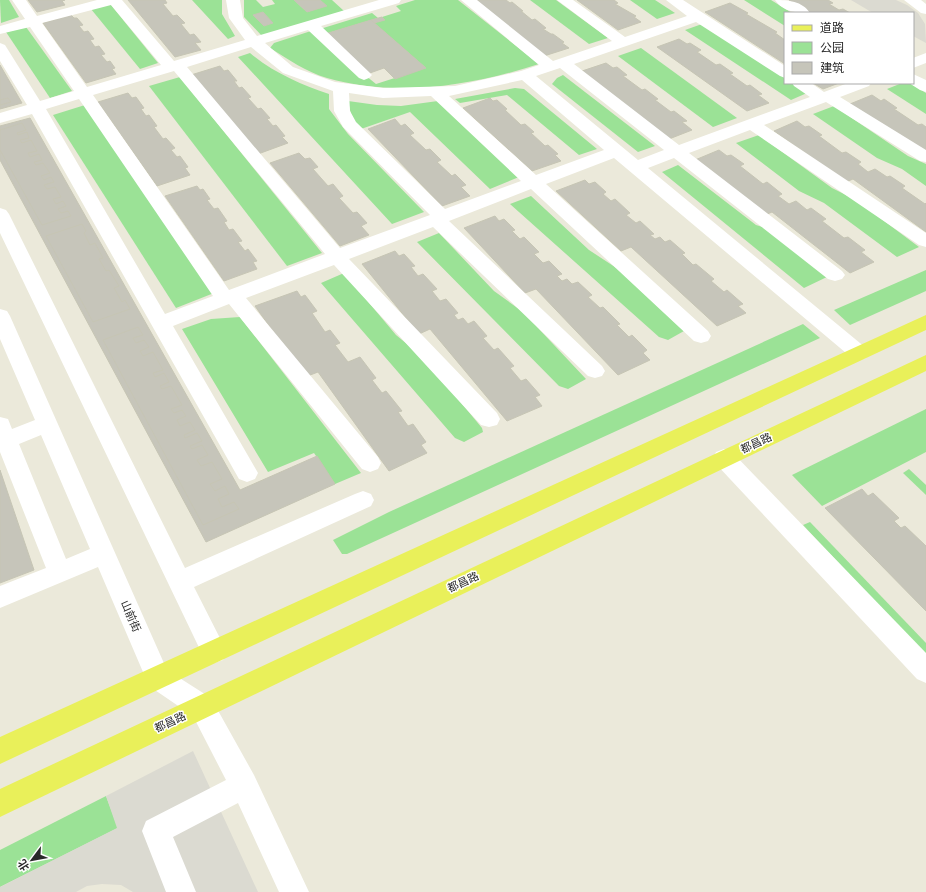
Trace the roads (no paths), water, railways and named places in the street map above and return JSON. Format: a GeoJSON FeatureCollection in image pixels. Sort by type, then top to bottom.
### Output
{"type":"FeatureCollection","features":[{"type":"Feature","properties":{"kind":"main road"},"geometry":{"type":"LineString","coordinates":[[0,751],[926,322]]}},
{"type":"Feature","properties":{"kind":"main road","name":"都昌路"},"geometry":{"type":"LineString","coordinates":[[0,803],[926,362]]}},
{"type":"Feature","properties":{"kind":"street"},"geometry":{"type":"LineString","coordinates":[[19,0],[83,93],[229,297],[370,463]]}},
{"type":"Feature","properties":{"kind":"street"},"geometry":{"type":"LineString","coordinates":[[0,30],[114,0],[174,66],[337,256],[489,419]]}},
{"type":"Feature","properties":{"kind":"street"},"geometry":{"type":"LineString","coordinates":[[232,0],[236,18],[254,42],[288,70],[332,86],[383,92],[455,91],[525,75],[698,17]]}},
{"type":"Feature","properties":{"kind":"street"},"geometry":{"type":"LineString","coordinates":[[338,0],[352,12]]}},
{"type":"Feature","properties":{"kind":"street"},"geometry":{"type":"LineString","coordinates":[[0,118],[394,0]]}},
{"type":"Feature","properties":{"kind":"street"},"geometry":{"type":"LineString","coordinates":[[468,0],[676,152],[835,275]]}},
{"type":"Feature","properties":{"kind":"street"},"geometry":{"type":"LineString","coordinates":[[564,0],[624,43]]}},
{"type":"Feature","properties":{"kind":"street"},"geometry":{"type":"LineString","coordinates":[[673,0],[784,72]]}},
{"type":"Feature","properties":{"kind":"street"},"geometry":{"type":"LineString","coordinates":[[782,0],[802,12]]}},
{"type":"Feature","properties":{"kind":"street"},"geometry":{"type":"LineString","coordinates":[[911,0],[926,10]]}},
{"type":"Feature","properties":{"kind":"street"},"geometry":{"type":"LineString","coordinates":[[311,25],[364,75]]}},
{"type":"Feature","properties":{"kind":"street"},"geometry":{"type":"LineString","coordinates":[[0,48],[36,107],[247,472]]}},
{"type":"Feature","properties":{"kind":"street"},"geometry":{"type":"LineString","coordinates":[[914,64],[926,58]]}},
{"type":"Feature","properties":{"kind":"street"},"geometry":{"type":"LineString","coordinates":[[525,75],[859,353]]}},
{"type":"Feature","properties":{"kind":"street"},"geometry":{"type":"LineString","coordinates":[[914,80],[926,87]]}},
{"type":"Feature","properties":{"kind":"street"},"geometry":{"type":"LineString","coordinates":[[802,84],[926,157]]}},
{"type":"Feature","properties":{"kind":"street"},"geometry":{"type":"LineString","coordinates":[[635,166],[860,84]]}},
{"type":"Feature","properties":{"kind":"street"},"geometry":{"type":"LineString","coordinates":[[340,87],[342,111],[349,124],[439,218],[595,371]]}},
{"type":"Feature","properties":{"kind":"street"},"geometry":{"type":"LineString","coordinates":[[435,92],[701,336]]}},
{"type":"Feature","properties":{"kind":"street"},"geometry":{"type":"LineString","coordinates":[[750,124],[926,241]]}},
{"type":"Feature","properties":{"kind":"street"},"geometry":{"type":"LineString","coordinates":[[161,323],[616,151]]}},
{"type":"Feature","properties":{"kind":"street"},"geometry":{"type":"LineString","coordinates":[[0,214],[214,652]]}},
{"type":"Feature","properties":{"kind":"street","name":"山前街"},"geometry":{"type":"LineString","coordinates":[[0,316],[158,678]]}},
{"type":"Feature","properties":{"kind":"street"},"geometry":{"type":"LineString","coordinates":[[48,424],[2,435],[60,573]]}},
{"type":"Feature","properties":{"kind":"street"},"geometry":{"type":"LineString","coordinates":[[724,458],[926,671]]}},
{"type":"Feature","properties":{"kind":"street"},"geometry":{"type":"LineString","coordinates":[[179,582],[363,500]]}},
{"type":"Feature","properties":{"kind":"street"},"geometry":{"type":"LineString","coordinates":[[0,597],[104,554]]}},
{"type":"Feature","properties":{"kind":"street"},"geometry":{"type":"LineString","coordinates":[[158,678],[202,707],[244,785],[294,892]]}},
{"type":"Feature","properties":{"kind":"street"},"geometry":{"type":"LineString","coordinates":[[181,892],[156,830],[244,785]]}}]}
